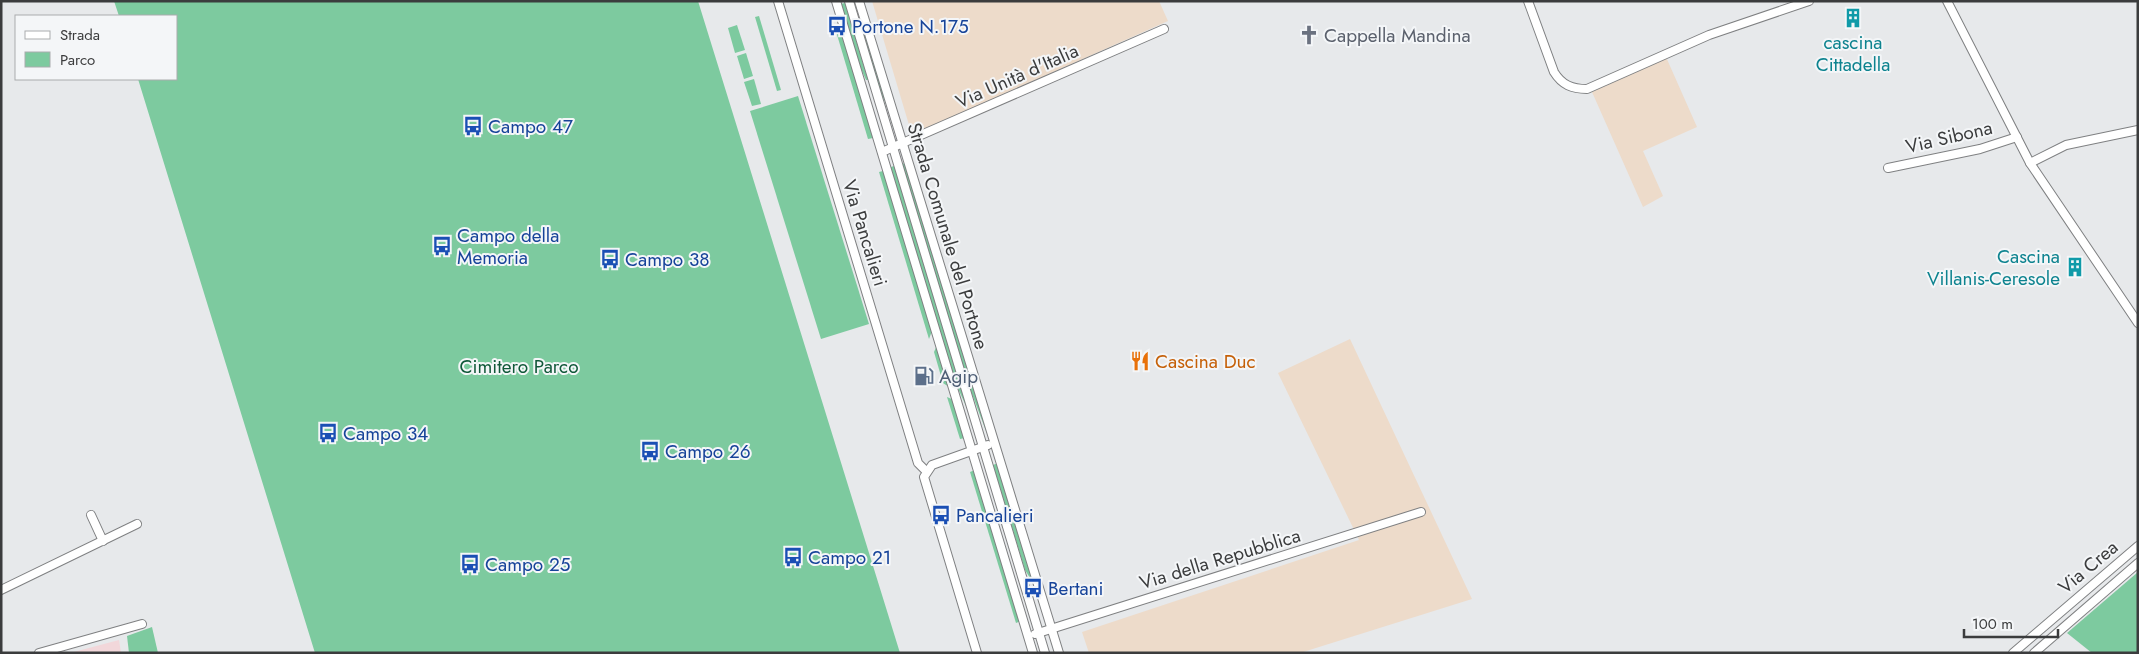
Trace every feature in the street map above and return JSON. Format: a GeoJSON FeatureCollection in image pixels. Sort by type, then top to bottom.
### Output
{"type":"FeatureCollection","features":[{"type":"Feature","properties":{"kind":"street","name":"Via Pancalieri"},"geometry":{"type":"LineString","coordinates":[[778,1],[918,463],[926,471],[924,477],[927,492],[977,653]]}},
{"type":"Feature","properties":{"kind":"street","name":"Strada Comunale del Portone"},"geometry":{"type":"LineString","coordinates":[[836,1],[1033,653]]}},
{"type":"Feature","properties":{"kind":"street","name":"Strada Comunale del Portone"},"geometry":{"type":"LineString","coordinates":[[849,1],[1046,653]]}},
{"type":"Feature","properties":{"kind":"street","name":"Strada Comunale del Portone"},"geometry":{"type":"LineString","coordinates":[[859,1],[1059,653]]}},
{"type":"Feature","properties":{"kind":"street"},"geometry":{"type":"LineString","coordinates":[[1528,1],[1560,81],[1568,87],[1587,89],[1709,35],[1808,1]]}},
{"type":"Feature","properties":{"kind":"street"},"geometry":{"type":"LineString","coordinates":[[1947,1],[2030,163],[2138,322]]}},
{"type":"Feature","properties":{"kind":"street","name":"Via Unità d'Italia"},"geometry":{"type":"LineString","coordinates":[[882,152],[1164,29]]}},
{"type":"Feature","properties":{"kind":"street"},"geometry":{"type":"LineString","coordinates":[[2030,163],[2066,145],[2138,130]]}},
{"type":"Feature","properties":{"kind":"street","name":"Via Sibona"},"geometry":{"type":"LineString","coordinates":[[1888,168],[1980,149],[2017,137]]}},
{"type":"Feature","properties":{"kind":"street"},"geometry":{"type":"LineString","coordinates":[[926,471],[937,463],[973,452],[994,442]]}},
{"type":"Feature","properties":{"kind":"street","name":"Via della Repubblica"},"geometry":{"type":"LineString","coordinates":[[1028,636],[1421,512]]}},
{"type":"Feature","properties":{"kind":"street"},"geometry":{"type":"LineString","coordinates":[[91,515],[103,541]]}},
{"type":"Feature","properties":{"kind":"street"},"geometry":{"type":"LineString","coordinates":[[1,590],[137,524]]}},
{"type":"Feature","properties":{"kind":"street","name":"Via Crea"},"geometry":{"type":"LineString","coordinates":[[2013,653],[2138,546]]}},
{"type":"Feature","properties":{"kind":"street","name":"Via Crea"},"geometry":{"type":"LineString","coordinates":[[2034,653],[2138,563]]}},
{"type":"Feature","properties":{"kind":"street"},"geometry":{"type":"LineString","coordinates":[[39,653],[142,624]]}},
{"type":"Feature","properties":{"kind":"shaded area"},"geometry":{"type":"Polygon","coordinates":[[[872,1],[1159,1],[1168,21],[912,135],[872,1]]]}},
{"type":"Feature","properties":{"kind":"shaded area"},"geometry":{"type":"Polygon","coordinates":[[[1666,57],[1697,127],[1643,151],[1663,196],[1643,207],[1592,92],[1666,57]]]}},
{"type":"Feature","properties":{"kind":"shaded area"},"geometry":{"type":"Polygon","coordinates":[[[1350,339],[1472,599],[1300,653],[1089,653],[1082,632],[1359,540],[1278,373],[1350,339]]]}},
{"type":"Feature","properties":{"kind":"shaded area"},"geometry":{"type":"Polygon","coordinates":[[[119,640],[121,653],[70,653],[119,640]]]}},
{"type":"Feature","properties":{"kind":"green space","name":"Cimitero Parco"},"geometry":{"type":"Polygon","coordinates":[[[114,1],[698,1],[900,653],[315,653],[138,80],[178,80],[178,15],[119,15],[114,1]]]}},
{"type":"Feature","properties":{"kind":"green space"},"geometry":{"type":"Polygon","coordinates":[[[845,3],[868,80],[866,80],[856,57],[840,4],[845,3]]]}},
{"type":"Feature","properties":{"kind":"green space"},"geometry":{"type":"Polygon","coordinates":[[[759,16],[781,90],[777,91],[755,17],[759,16]]]}},
{"type":"Feature","properties":{"kind":"green space"},"geometry":{"type":"Polygon","coordinates":[[[861,22],[863,22],[889,106],[887,106],[882,96],[874,76],[861,22]]]}},
{"type":"Feature","properties":{"kind":"green space"},"geometry":{"type":"Polygon","coordinates":[[[737,25],[745,50],[735,53],[728,28],[737,25]]]}},
{"type":"Feature","properties":{"kind":"green space"},"geometry":{"type":"Polygon","coordinates":[[[837,27],[843,38],[873,138],[868,139],[835,28],[837,27]]]}},
{"type":"Feature","properties":{"kind":"green space"},"geometry":{"type":"Polygon","coordinates":[[[746,53],[753,76],[744,79],[737,56],[746,53]]]}},
{"type":"Feature","properties":{"kind":"green space"},"geometry":{"type":"Polygon","coordinates":[[[754,79],[761,104],[752,106],[744,82],[754,79]]]}},
{"type":"Feature","properties":{"kind":"green space"},"geometry":{"type":"Polygon","coordinates":[[[798,96],[869,324],[821,339],[750,111],[798,96]]]}},
{"type":"Feature","properties":{"kind":"green space"},"geometry":{"type":"Polygon","coordinates":[[[906,163],[988,430],[986,431],[969,386],[901,164],[906,163]]]}},
{"type":"Feature","properties":{"kind":"green space"},"geometry":{"type":"Polygon","coordinates":[[[894,166],[966,406],[955,382],[891,173],[891,167],[894,166]]]}},
{"type":"Feature","properties":{"kind":"green space"},"geometry":{"type":"Polygon","coordinates":[[[883,171],[932,331],[929,339],[879,172],[883,171]]]}},
{"type":"Feature","properties":{"kind":"green space"},"geometry":{"type":"Polygon","coordinates":[[[937,345],[949,387],[943,383],[934,352],[937,345]]]}},
{"type":"Feature","properties":{"kind":"green space"},"geometry":{"type":"Polygon","coordinates":[[[947,397],[954,400],[965,438],[960,439],[947,397]]]}},
{"type":"Feature","properties":{"kind":"green space"},"geometry":{"type":"Polygon","coordinates":[[[998,463],[1035,586],[1025,570],[993,465],[998,463]]]}},
{"type":"Feature","properties":{"kind":"green space"},"geometry":{"type":"Polygon","coordinates":[[[975,470],[1021,621],[1016,623],[970,472],[975,470]]]}},
{"type":"Feature","properties":{"kind":"green space"},"geometry":{"type":"Polygon","coordinates":[[[2138,572],[2138,653],[2092,653],[2067,633],[2138,572]]]}},
{"type":"Feature","properties":{"kind":"green space"},"geometry":{"type":"Polygon","coordinates":[[[152,627],[158,653],[129,653],[127,636],[152,627]]]}},
{"type":"Feature","properties":{"kind":"place","name":"cascina Cittadella"},"geometry":{"type":"Point","coordinates":[1853,18]}},
{"type":"Feature","properties":{"kind":"place","name":"Portone N.175"},"geometry":{"type":"Point","coordinates":[837,26]}},
{"type":"Feature","properties":{"kind":"place","name":"Cappella Mandina"},"geometry":{"type":"Point","coordinates":[1309,35]}},
{"type":"Feature","properties":{"kind":"place","name":"Campo 47"},"geometry":{"type":"Point","coordinates":[473,126]}},
{"type":"Feature","properties":{"kind":"place","name":"Campo della Memoria"},"geometry":{"type":"Point","coordinates":[442,246]}},
{"type":"Feature","properties":{"kind":"place","name":"Campo 38"},"geometry":{"type":"Point","coordinates":[610,259]}},
{"type":"Feature","properties":{"kind":"place","name":"Cascina Villanis-Ceresole"},"geometry":{"type":"Point","coordinates":[2075,267]}},
{"type":"Feature","properties":{"kind":"place","name":"Cascina Duc"},"geometry":{"type":"Point","coordinates":[1140,361]}},
{"type":"Feature","properties":{"kind":"place","name":"Agip"},"geometry":{"type":"Point","coordinates":[924,376]}},
{"type":"Feature","properties":{"kind":"place","name":"Campo 34"},"geometry":{"type":"Point","coordinates":[328,433]}},
{"type":"Feature","properties":{"kind":"place","name":"Campo 26"},"geometry":{"type":"Point","coordinates":[650,451]}},
{"type":"Feature","properties":{"kind":"place","name":"Pancalieri"},"geometry":{"type":"Point","coordinates":[941,515]}},
{"type":"Feature","properties":{"kind":"place","name":"Campo 21"},"geometry":{"type":"Point","coordinates":[793,557]}},
{"type":"Feature","properties":{"kind":"place","name":"Campo 25"},"geometry":{"type":"Point","coordinates":[470,564]}},
{"type":"Feature","properties":{"kind":"place","name":"Bertani"},"geometry":{"type":"Point","coordinates":[1033,588]}}]}
